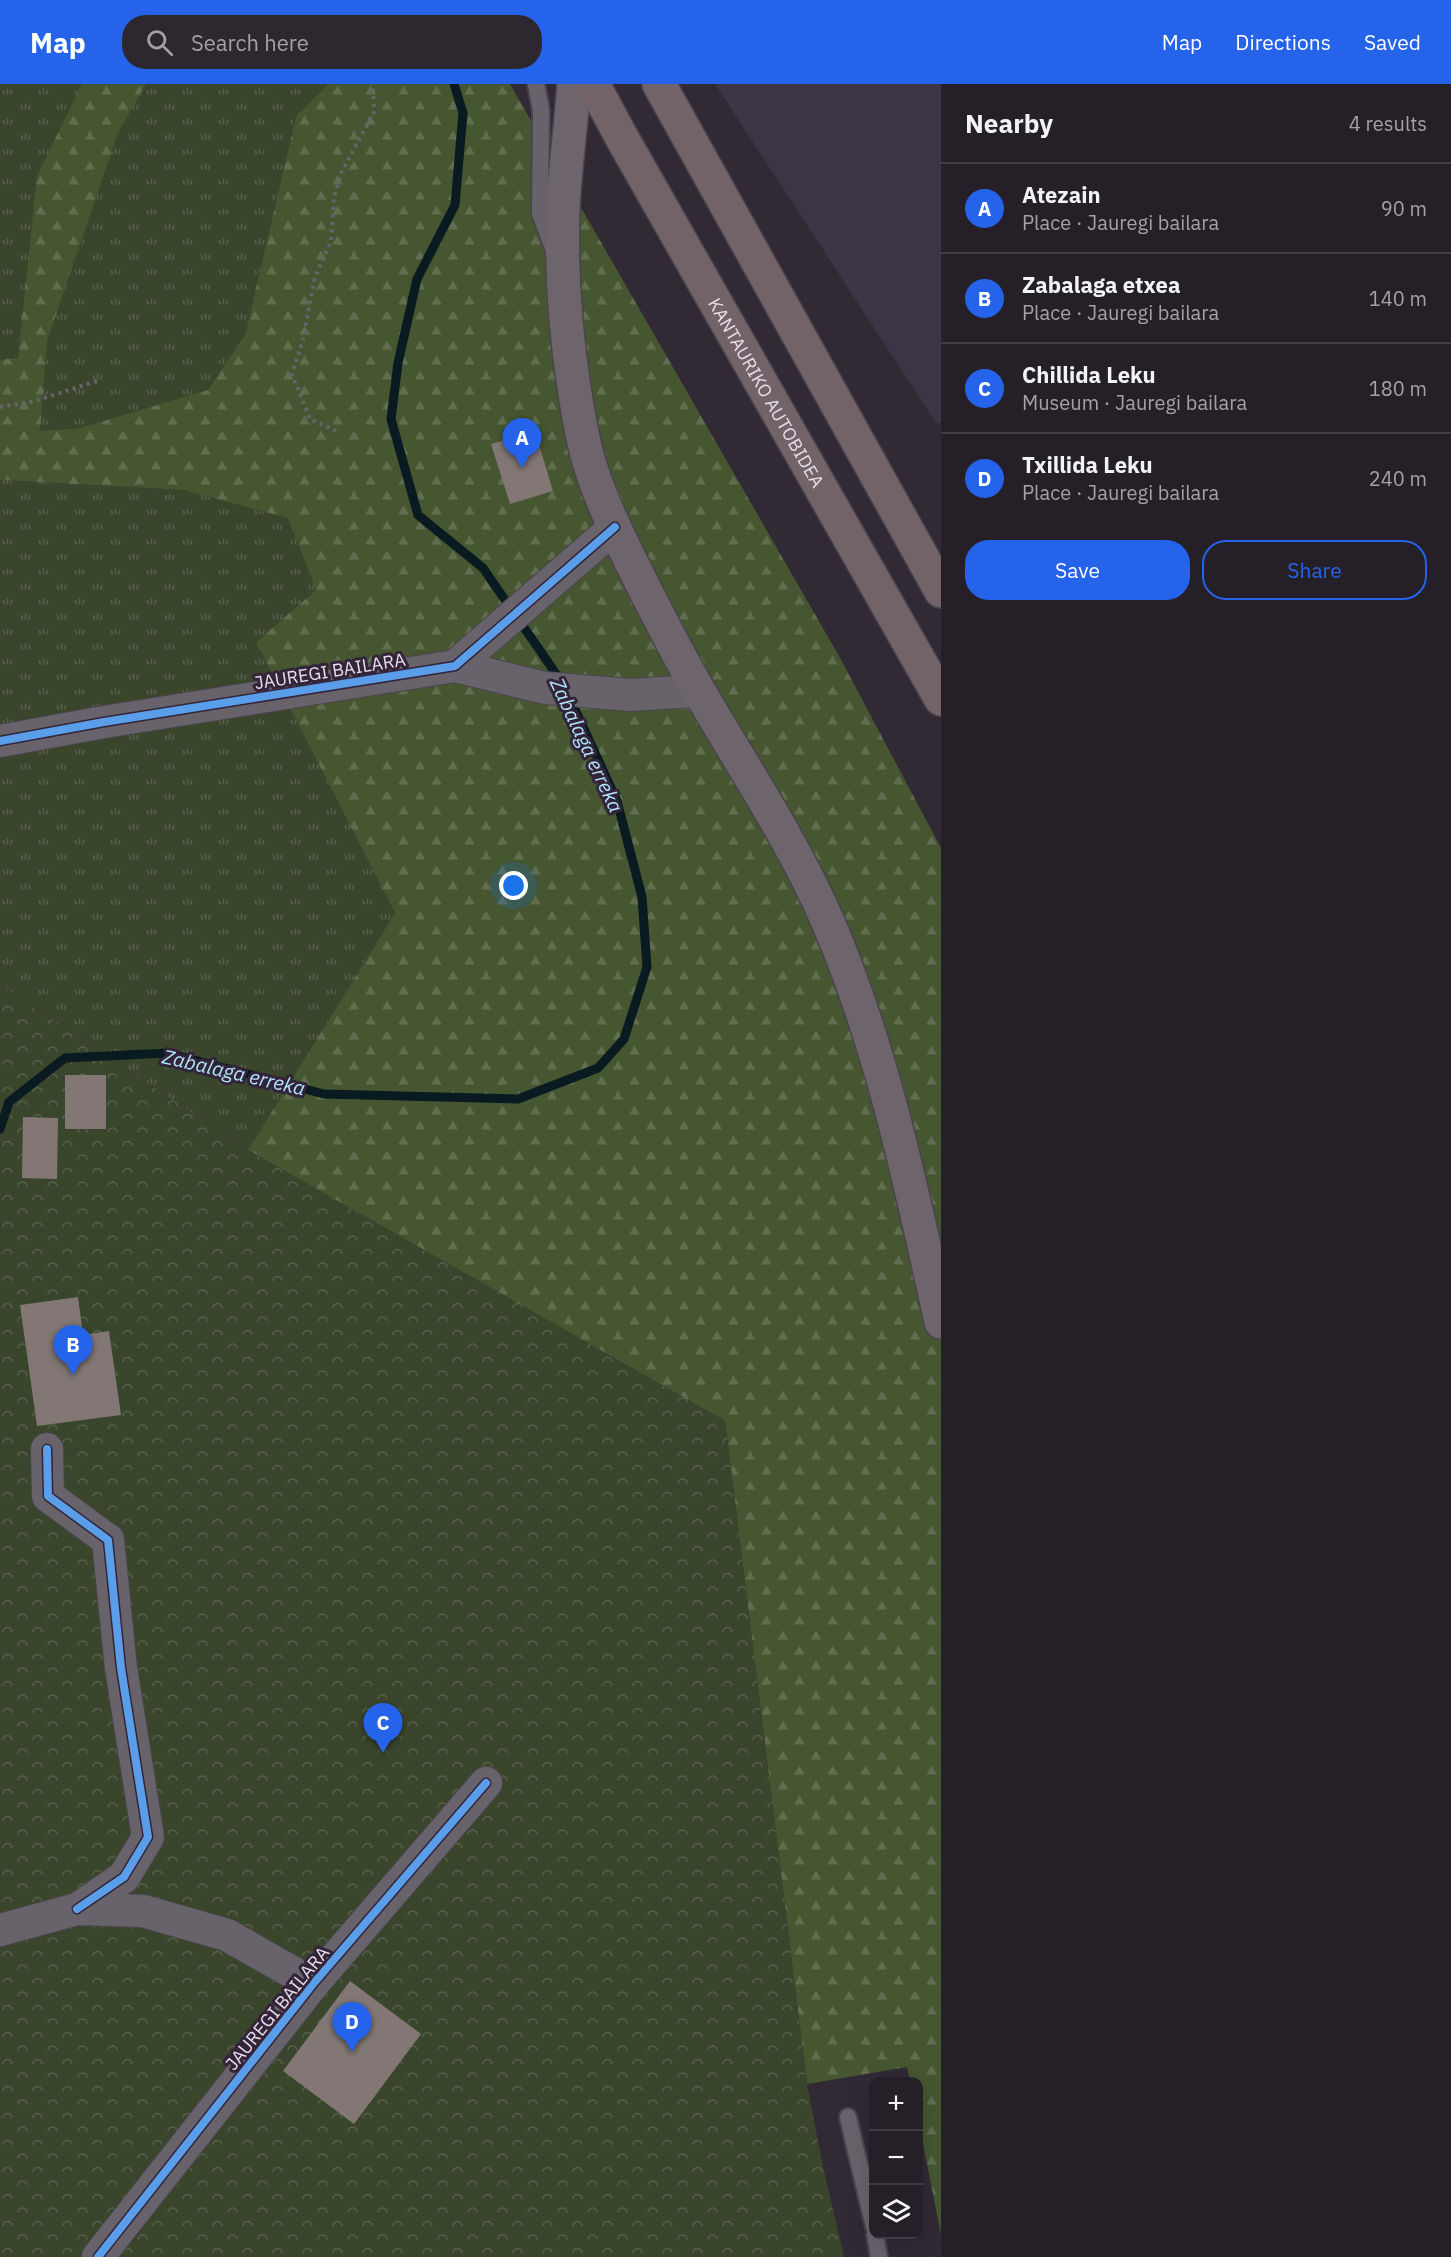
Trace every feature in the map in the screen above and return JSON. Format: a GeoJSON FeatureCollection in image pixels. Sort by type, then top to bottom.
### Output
{"type":"FeatureCollection","features":[{"type":"Feature","properties":{"kind":"highway","name":"KANTAURIKO AUTOBIDEA"},"geometry":{"type":"LineString","coordinates":[[593,84],[941,699]]}},
{"type":"Feature","properties":{"kind":"highway"},"geometry":{"type":"LineString","coordinates":[[658,84],[941,591]]}},
{"type":"Feature","properties":{"kind":"main road"},"geometry":{"type":"LineString","coordinates":[[574,84],[563,207],[563,277],[570,360],[579,421],[590,464],[615,527],[668,636],[799,862],[827,919],[858,996],[881,1068],[901,1142],[941,1322]]}},
{"type":"Feature","properties":{"kind":"street"},"geometry":{"type":"LineString","coordinates":[[455,666],[615,527]]}},
{"type":"Feature","properties":{"kind":"street","name":"JAUREGI BAILARA"},"geometry":{"type":"LineString","coordinates":[[0,741],[104,722],[455,666],[545,688],[630,695],[698,691]]}},
{"type":"Feature","properties":{"kind":"street","name":"JAUREGI BAILARA"},"geometry":{"type":"LineString","coordinates":[[47,1449],[48,1496],[108,1540],[121,1668],[148,1837],[124,1877],[77,1909]]}},
{"type":"Feature","properties":{"kind":"street","name":"JAUREGI BAILARA"},"geometry":{"type":"LineString","coordinates":[[98,2257],[314,1984],[486,1783]]}},
{"type":"Feature","properties":{"kind":"street","name":"JAUREGI BAILARA"},"geometry":{"type":"LineString","coordinates":[[0,1930],[77,1909],[143,1911],[227,1935],[314,1984]]}},
{"type":"Feature","properties":{"kind":"lane"},"geometry":{"type":"LineString","coordinates":[[536,84],[541,110],[540,213],[563,277]]}},
{"type":"Feature","properties":{"kind":"lane"},"geometry":{"type":"LineString","coordinates":[[848,2117],[869,2209]]}},
{"type":"Feature","properties":{"kind":"lane"},"geometry":{"type":"LineString","coordinates":[[876,2239],[879,2257]]}},
{"type":"Feature","properties":{"kind":"path"},"geometry":{"type":"LineString","coordinates":[[336,431],[310,419],[292,374],[303,339],[315,277],[331,241],[334,197],[342,171],[374,112],[372,84]]}},
{"type":"Feature","properties":{"kind":"path"},"geometry":{"type":"LineString","coordinates":[[0,407],[35,401],[100,380]]}},
{"type":"Feature","properties":{"kind":"shaded area"},"geometry":{"type":"Polygon","coordinates":[[[715,84],[941,84],[941,423],[936,423],[715,84]]]}},
{"type":"Feature","properties":{"kind":"green space"},"geometry":{"type":"Polygon","coordinates":[[[0,84],[328,84],[296,116],[245,335],[208,391],[80,428],[0,435],[0,84]]]}},
{"type":"Feature","properties":{"kind":"green space"},"geometry":{"type":"Polygon","coordinates":[[[82,84],[146,84],[118,133],[47,341],[40,431],[80,428],[208,390],[245,335],[296,116],[328,84],[510,84],[839,656],[941,848],[941,2235],[923,2143],[923,2077],[909,2077],[907,2067],[807,2084],[725,1421],[248,1150],[395,913],[256,642],[316,590],[288,518],[183,490],[0,480],[0,360],[18,358],[37,176],[82,84]]]}},
{"type":"Feature","properties":{"kind":"green space"},"geometry":{"type":"Polygon","coordinates":[[[0,480],[183,490],[288,518],[316,590],[256,642],[395,913],[248,1150],[0,985],[0,480]]]}},
{"type":"Feature","properties":{"kind":"green space"},"geometry":{"type":"Polygon","coordinates":[[[0,985],[248,1150],[725,1421],[807,2084],[844,2257],[0,2257],[0,985]]]}},
{"type":"Feature","properties":{"kind":"building"},"geometry":{"type":"Polygon","coordinates":[[[535,431],[553,491],[510,504],[491,444],[535,431]]]}},
{"type":"Feature","properties":{"kind":"building"},"geometry":{"type":"Polygon","coordinates":[[[65,1075],[106,1075],[106,1129],[65,1129],[65,1075]]]}},
{"type":"Feature","properties":{"kind":"building"},"geometry":{"type":"Polygon","coordinates":[[[23,1117],[58,1118],[57,1179],[22,1178],[23,1117]]]}},
{"type":"Feature","properties":{"kind":"building"},"geometry":{"type":"Polygon","coordinates":[[[78,1297],[83,1335],[109,1331],[121,1415],[37,1426],[20,1305],[78,1297]]]}},
{"type":"Feature","properties":{"kind":"building"},"geometry":{"type":"Polygon","coordinates":[[[350,1981],[421,2034],[354,2124],[283,2071],[350,1981]]]}},
{"type":"Feature","properties":{"kind":"waterway","name":"Zabalaga erreka"},"geometry":{"type":"LineString","coordinates":[[454,84],[463,113],[455,205],[417,279],[398,363],[391,419],[418,515],[483,568],[561,681]]}},
{"type":"Feature","properties":{"kind":"waterway","name":"Zabalaga erreka"},"geometry":{"type":"LineString","coordinates":[[0,1129],[9,1102],[65,1058],[167,1053],[324,1094],[518,1099],[598,1068],[624,1039],[647,967],[642,897],[617,801],[569,696]]}},
{"type":"Feature","properties":{"kind":"cycle path"},"geometry":{"type":"LineString","coordinates":[[0,741],[104,722],[455,666],[615,527]]}},
{"type":"Feature","properties":{"kind":"cycle path"},"geometry":{"type":"LineString","coordinates":[[47,1449],[48,1496],[108,1540],[121,1668],[148,1837],[124,1877],[77,1909]]}},
{"type":"Feature","properties":{"kind":"cycle path"},"geometry":{"type":"LineString","coordinates":[[98,2257],[313,1984],[486,1783]]}},
{"type":"Feature","properties":{"kind":"place","name":"Atezain"},"geometry":{"type":"Point","coordinates":[522,468]}},
{"type":"Feature","properties":{"kind":"place","name":"Zabalaga etxea"},"geometry":{"type":"Point","coordinates":[73,1375]}},
{"type":"Feature","properties":{"kind":"place","name":"Chillida Leku"},"geometry":{"type":"Point","coordinates":[383,1753]}},
{"type":"Feature","properties":{"kind":"place","name":"Txillida Leku"},"geometry":{"type":"Point","coordinates":[352,2052]}}]}
